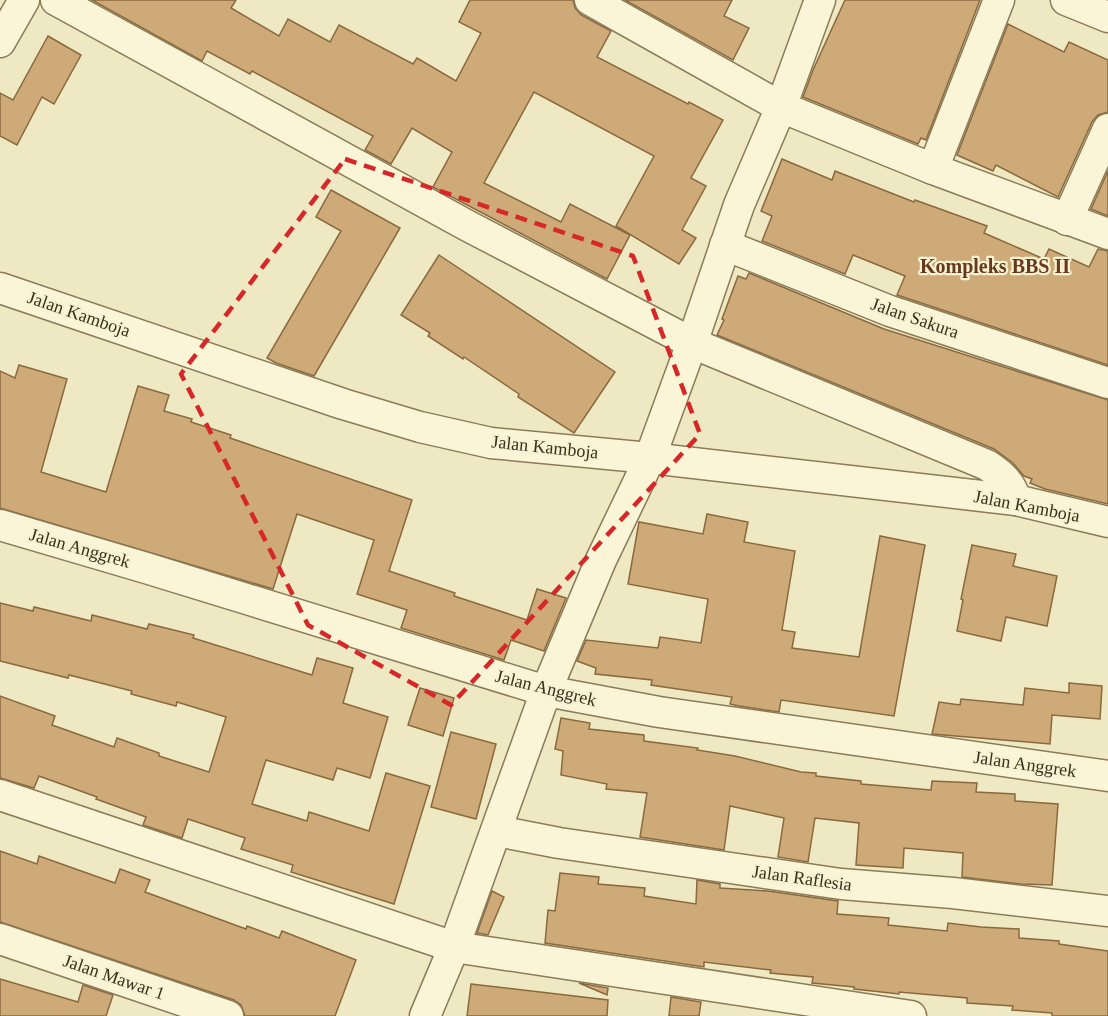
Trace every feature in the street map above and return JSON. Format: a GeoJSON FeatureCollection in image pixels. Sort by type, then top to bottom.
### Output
{"type":"FeatureCollection","features":[{"type":"Feature","properties":{"kind":"street"},"geometry":{"type":"LineString","coordinates":[[0,42],[24,0]]}},
{"type":"Feature","properties":{"kind":"street"},"geometry":{"type":"LineString","coordinates":[[56,0],[468,226],[692,343],[987,465],[1004,477],[1016,500]]}},
{"type":"Feature","properties":{"kind":"street"},"geometry":{"type":"LineString","coordinates":[[590,0],[781,107],[933,169],[1108,234]]}},
{"type":"Feature","properties":{"kind":"street"},"geometry":{"type":"LineString","coordinates":[[425,1016],[497,831],[546,691],[602,560],[650,458],[739,205],[781,107],[820,0]]}},
{"type":"Feature","properties":{"kind":"street"},"geometry":{"type":"LineString","coordinates":[[933,169],[999,0]]}},
{"type":"Feature","properties":{"kind":"street"},"geometry":{"type":"LineString","coordinates":[[1066,0],[1108,17]]}},
{"type":"Feature","properties":{"kind":"street"},"geometry":{"type":"LineString","coordinates":[[1067,219],[1108,129]]}},
{"type":"Feature","properties":{"kind":"street","name":"Jalan Sakura"},"geometry":{"type":"LineString","coordinates":[[725,244],[890,311],[1108,383]]}},
{"type":"Feature","properties":{"kind":"street","name":"Jalan Kamboja"},"geometry":{"type":"LineString","coordinates":[[0,288],[343,404],[420,427],[491,443],[650,458],[1016,500],[1108,522]]}},
{"type":"Feature","properties":{"kind":"street","name":"Jalan Anggrek"},"geometry":{"type":"LineString","coordinates":[[0,525],[546,691],[659,712],[1108,776]]}},
{"type":"Feature","properties":{"kind":"street"},"geometry":{"type":"LineString","coordinates":[[0,795],[454,946],[911,1016]]}},
{"type":"Feature","properties":{"kind":"street","name":"Jalan Raflesia"},"geometry":{"type":"LineString","coordinates":[[497,831],[559,843],[841,884],[953,893],[1108,911]]}},
{"type":"Feature","properties":{"kind":"street","name":"Jalan Mawar 1"},"geometry":{"type":"LineString","coordinates":[[0,939],[228,1016]]}},
{"type":"Feature","properties":{"kind":"highlighted area"},"geometry":{"type":"Polygon","coordinates":[[[345,159],[633,256],[700,434],[451,705],[308,625],[181,374],[345,159]]]}},
{"type":"Feature","properties":{"kind":"building"},"geometry":{"type":"Polygon","coordinates":[[[92,0],[236,0],[231,8],[279,36],[288,19],[330,42],[339,25],[413,64],[417,58],[456,81],[481,33],[459,22],[470,0],[573,0],[575,8],[581,15],[611,31],[597,57],[723,120],[691,178],[706,186],[682,230],[696,238],[679,264],[616,226],[654,156],[534,92],[484,183],[561,222],[570,204],[630,235],[607,279],[433,187],[452,152],[412,128],[391,164],[365,150],[373,136],[252,71],[250,74],[207,51],[202,61],[92,0]]]}},
{"type":"Feature","properties":{"kind":"building"},"geometry":{"type":"Polygon","coordinates":[[[625,0],[732,0],[724,16],[749,28],[733,60],[625,0]]]}},
{"type":"Feature","properties":{"kind":"building"},"geometry":{"type":"Polygon","coordinates":[[[845,0],[980,0],[926,140],[921,138],[918,144],[803,97],[845,0]]]}},
{"type":"Feature","properties":{"kind":"building"},"geometry":{"type":"Polygon","coordinates":[[[1008,24],[1064,52],[1069,42],[1108,60],[1108,112],[1098,115],[1092,122],[1058,197],[996,165],[993,171],[957,155],[1008,24]]]}},
{"type":"Feature","properties":{"kind":"building"},"geometry":{"type":"Polygon","coordinates":[[[48,36],[81,55],[54,104],[42,97],[17,145],[0,136],[0,93],[13,100],[48,36]]]}},
{"type":"Feature","properties":{"kind":"building"},"geometry":{"type":"Polygon","coordinates":[[[782,159],[832,180],[835,171],[914,202],[915,200],[987,226],[984,233],[1044,259],[1049,249],[1089,267],[1098,249],[1108,251],[1108,365],[897,295],[905,276],[853,255],[845,274],[762,241],[772,216],[761,211],[782,159]]]}},
{"type":"Feature","properties":{"kind":"building"},"geometry":{"type":"Polygon","coordinates":[[[1108,171],[1108,216],[1091,209],[1108,171]]]}},
{"type":"Feature","properties":{"kind":"building"},"geometry":{"type":"Polygon","coordinates":[[[331,190],[400,228],[314,376],[267,358],[341,231],[316,217],[331,190]]]}},
{"type":"Feature","properties":{"kind":"building"},"geometry":{"type":"Polygon","coordinates":[[[439,255],[615,372],[574,433],[518,397],[519,394],[464,357],[463,359],[428,336],[430,333],[401,315],[439,255]]]}},
{"type":"Feature","properties":{"kind":"building"},"geometry":{"type":"Polygon","coordinates":[[[749,273],[884,329],[1108,400],[1108,504],[1045,489],[1030,483],[1032,479],[1024,476],[1013,463],[994,449],[717,335],[738,276],[746,279],[749,273]]]}},
{"type":"Feature","properties":{"kind":"building"},"geometry":{"type":"Polygon","coordinates":[[[19,365],[67,379],[41,472],[106,492],[138,386],[169,395],[164,411],[192,419],[191,422],[231,435],[230,438],[412,500],[389,571],[455,593],[454,596],[527,620],[537,589],[566,598],[544,651],[511,640],[504,660],[401,628],[407,610],[357,594],[374,540],[297,514],[273,589],[0,508],[0,371],[15,378],[19,365]]]}},
{"type":"Feature","properties":{"kind":"building"},"geometry":{"type":"Polygon","coordinates":[[[707,514],[748,522],[744,542],[795,551],[782,630],[795,632],[792,648],[859,657],[880,536],[925,545],[894,716],[781,700],[779,712],[739,706],[730,704],[732,697],[651,685],[652,680],[595,674],[596,668],[577,661],[586,640],[658,648],[660,637],[701,643],[708,599],[628,584],[639,522],[703,534],[707,514]]]}},
{"type":"Feature","properties":{"kind":"building"},"geometry":{"type":"Polygon","coordinates":[[[972,545],[1016,554],[1013,566],[1057,576],[1047,626],[1006,617],[1001,641],[957,631],[972,545]]]}},
{"type":"Feature","properties":{"kind":"building"},"geometry":{"type":"Polygon","coordinates":[[[0,603],[33,611],[34,607],[91,621],[92,615],[147,629],[149,624],[194,635],[193,638],[312,675],[317,658],[353,668],[343,703],[388,717],[370,778],[337,768],[333,780],[266,760],[252,804],[307,821],[309,812],[369,831],[386,773],[430,786],[394,904],[291,872],[293,865],[241,849],[245,838],[188,819],[182,838],[143,825],[146,817],[39,776],[34,788],[0,778],[0,696],[55,716],[52,725],[114,747],[117,738],[159,753],[159,756],[209,772],[226,717],[177,702],[176,706],[131,694],[132,691],[69,675],[68,678],[0,661],[0,603]]]}},
{"type":"Feature","properties":{"kind":"building"},"geometry":{"type":"Polygon","coordinates":[[[1069,683],[1102,686],[1100,719],[1052,715],[1050,744],[932,734],[939,702],[960,705],[961,699],[1023,705],[1025,688],[1069,693],[1069,683]]]}},
{"type":"Feature","properties":{"kind":"building"},"geometry":{"type":"Polygon","coordinates":[[[420,688],[454,698],[443,736],[408,725],[420,688]]]}},
{"type":"Feature","properties":{"kind":"building"},"geometry":{"type":"Polygon","coordinates":[[[561,718],[590,723],[589,729],[644,735],[644,741],[698,748],[697,750],[735,756],[801,772],[816,773],[816,776],[861,781],[861,784],[931,790],[932,781],[977,783],[976,792],[1015,794],[1015,801],[1058,804],[1052,885],[962,877],[963,853],[904,848],[903,868],[856,865],[859,823],[815,818],[808,862],[778,857],[784,818],[730,806],[724,850],[640,837],[647,793],[606,789],[607,784],[561,775],[563,751],[555,749],[561,718]]]}},
{"type":"Feature","properties":{"kind":"building"},"geometry":{"type":"Polygon","coordinates":[[[451,732],[496,744],[476,819],[431,807],[451,732]]]}},
{"type":"Feature","properties":{"kind":"building"},"geometry":{"type":"Polygon","coordinates":[[[0,851],[37,864],[39,856],[115,883],[120,869],[150,880],[145,892],[246,929],[247,926],[279,938],[282,931],[356,960],[335,1016],[245,1016],[241,1005],[234,1000],[0,922],[0,851]]]}},
{"type":"Feature","properties":{"kind":"building"},"geometry":{"type":"Polygon","coordinates":[[[560,873],[599,877],[598,884],[645,888],[644,896],[696,904],[697,880],[720,884],[720,888],[768,891],[838,901],[837,914],[889,918],[888,925],[947,931],[948,923],[1019,929],[1019,938],[1059,941],[1059,944],[1108,951],[1108,1016],[1052,1016],[1052,1013],[1012,1010],[1013,1006],[967,1003],[967,998],[854,989],[854,987],[812,983],[813,977],[770,973],[771,970],[704,962],[704,967],[545,943],[548,910],[555,911],[560,873]]]}},
{"type":"Feature","properties":{"kind":"building"},"geometry":{"type":"Polygon","coordinates":[[[492,891],[504,897],[488,935],[477,933],[492,891]]]}},
{"type":"Feature","properties":{"kind":"building"},"geometry":{"type":"Polygon","coordinates":[[[0,979],[78,1002],[83,985],[113,995],[106,1016],[0,1016],[0,979]]]}},
{"type":"Feature","properties":{"kind":"building"},"geometry":{"type":"Polygon","coordinates":[[[579,983],[608,988],[607,995],[579,983]]]}},
{"type":"Feature","properties":{"kind":"building"},"geometry":{"type":"Polygon","coordinates":[[[471,984],[608,1000],[607,1016],[467,1016],[471,984]]]}},
{"type":"Feature","properties":{"kind":"building"},"geometry":{"type":"Polygon","coordinates":[[[671,997],[701,1002],[699,1016],[669,1016],[671,997]]]}},
{"type":"Feature","properties":{"kind":"district","name":"Kompleks BBS II"},"geometry":{"type":"Point","coordinates":[995,266]}}]}
